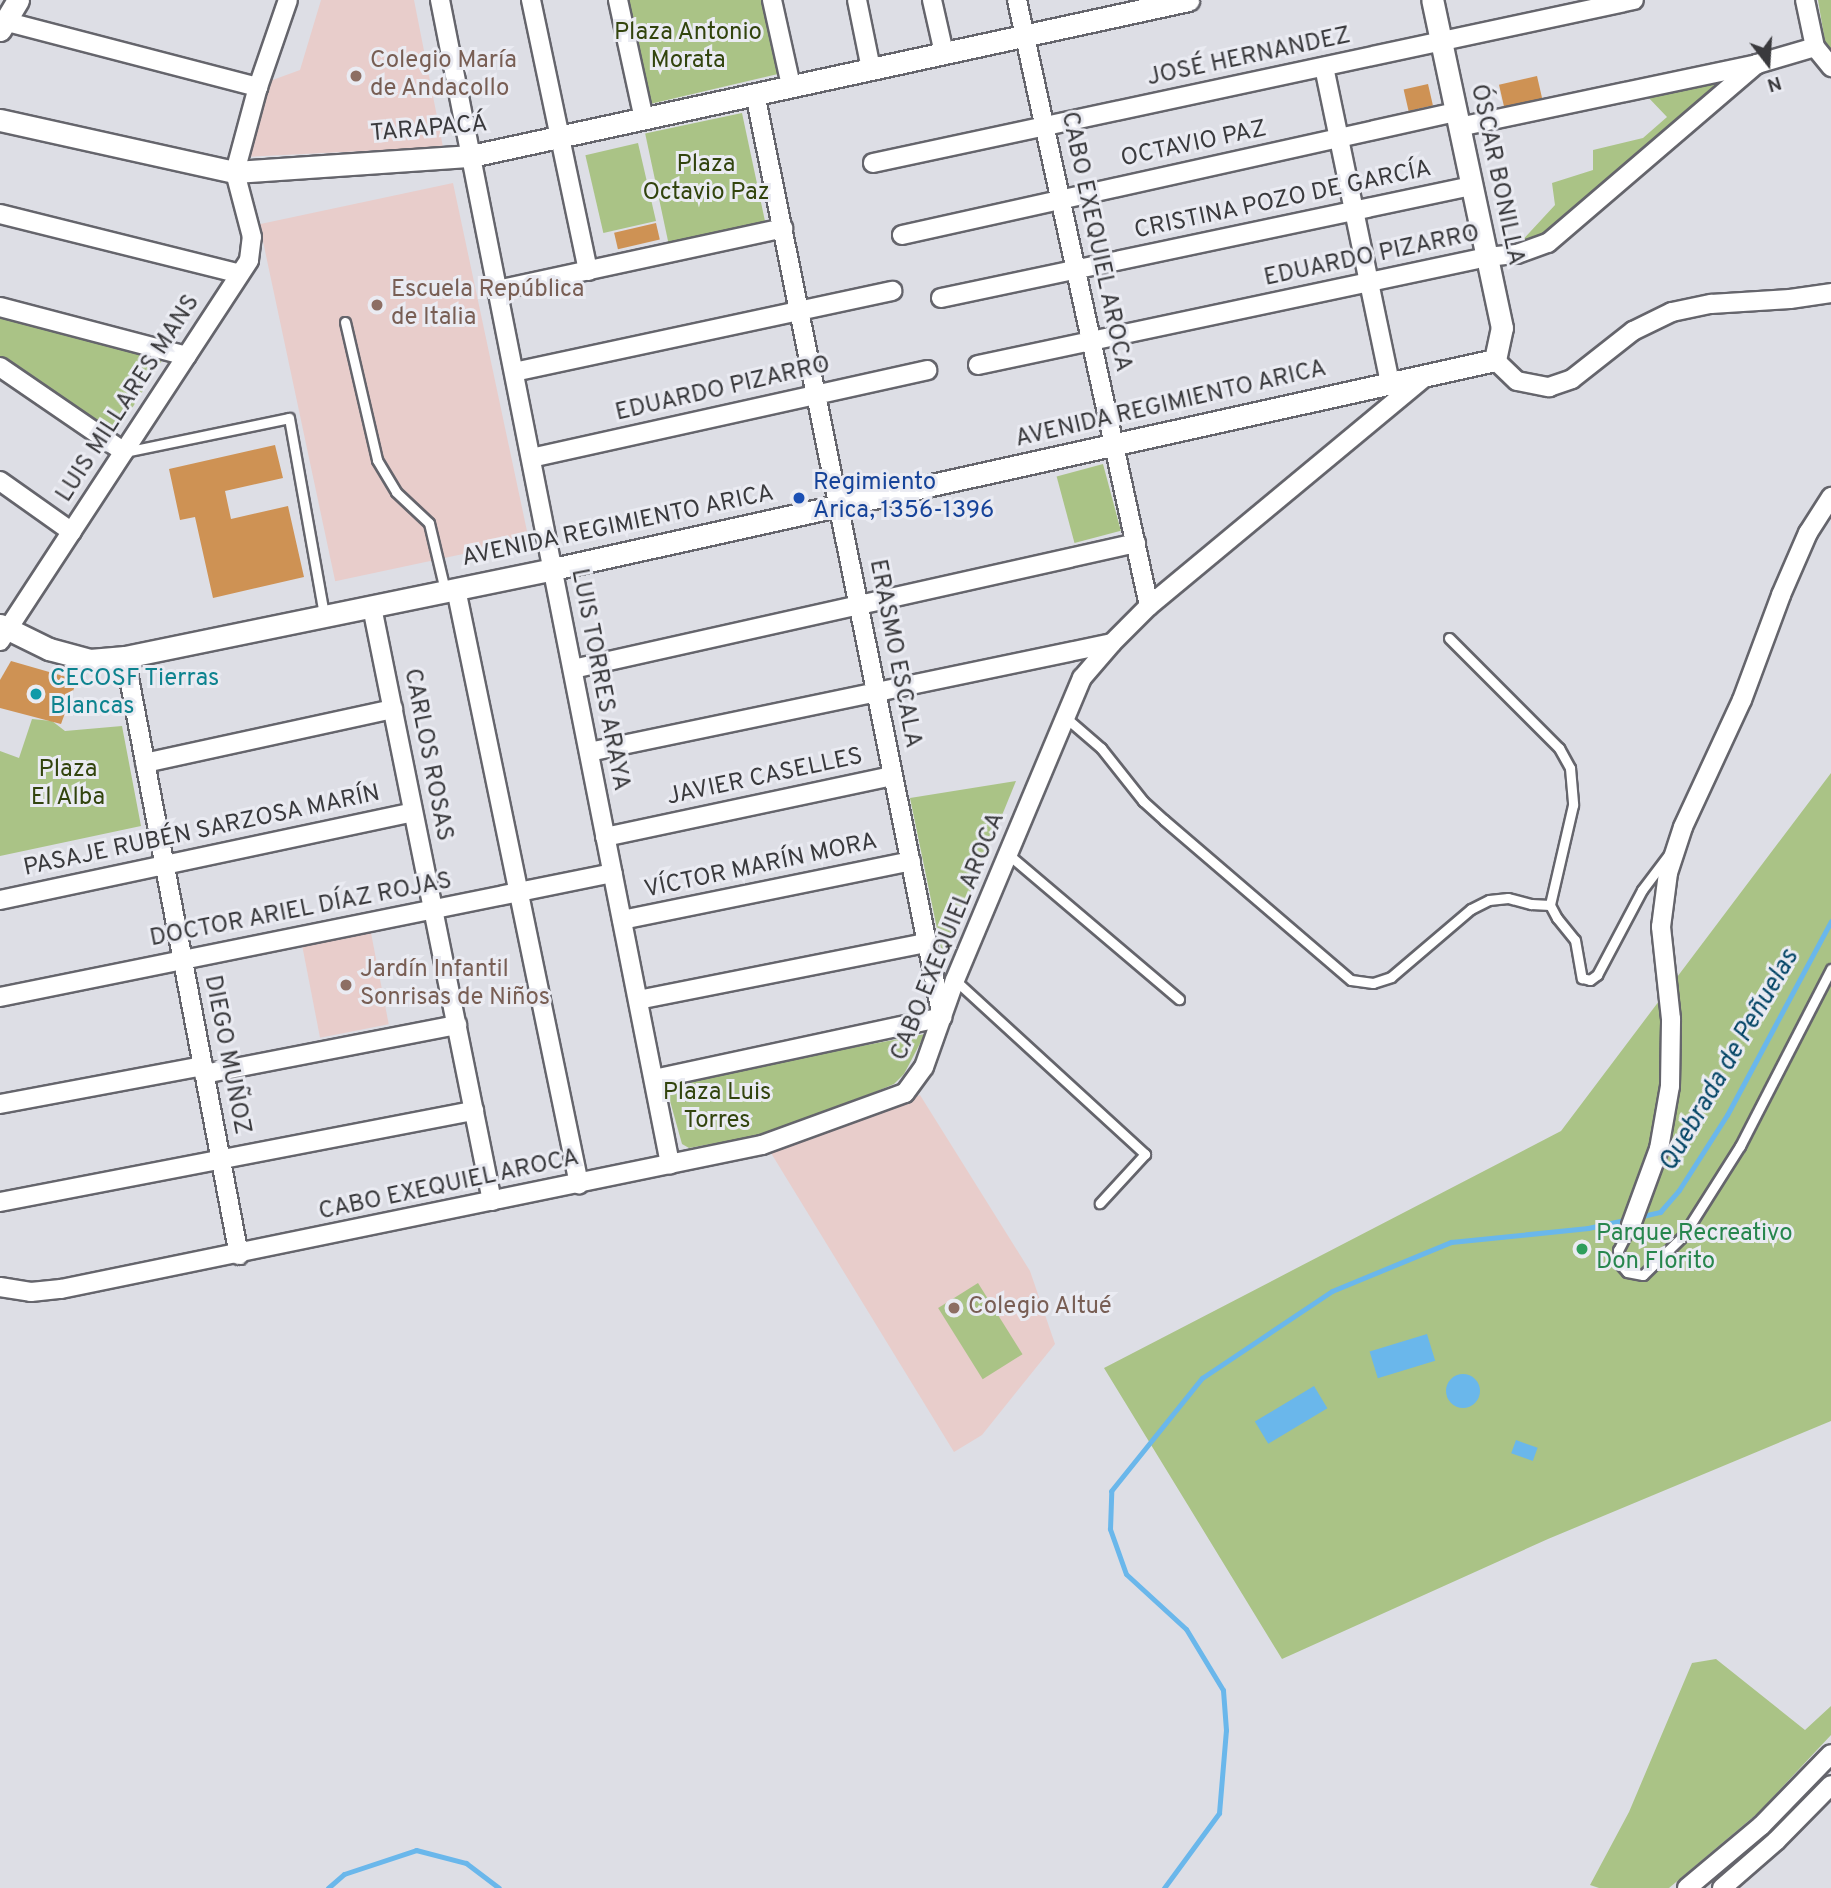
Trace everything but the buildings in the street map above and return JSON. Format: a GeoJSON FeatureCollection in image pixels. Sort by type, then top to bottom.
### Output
{"type":"FeatureCollection","features":[{"type":"Feature","properties":{"kind":"street"},"geometry":{"type":"LineString","coordinates":[[18,0],[2,24],[258,87]]}},
{"type":"Feature","properties":{"kind":"street","name":"LUIS TORRES ARAYA"},"geometry":{"type":"LineString","coordinates":[[440,0],[670,1164]]}},
{"type":"Feature","properties":{"kind":"street"},"geometry":{"type":"LineString","coordinates":[[531,0],[589,271]]}},
{"type":"Feature","properties":{"kind":"street"},"geometry":{"type":"LineString","coordinates":[[618,0],[644,118]]}},
{"type":"Feature","properties":{"kind":"street"},"geometry":{"type":"LineString","coordinates":[[772,0],[792,86]]}},
{"type":"Feature","properties":{"kind":"street"},"geometry":{"type":"LineString","coordinates":[[857,0],[871,69]]}},
{"type":"Feature","properties":{"kind":"street"},"geometry":{"type":"LineString","coordinates":[[933,0],[944,53]]}},
{"type":"Feature","properties":{"kind":"street","name":"CABO EXEQUIEL AROCA"},"geometry":{"type":"LineString","coordinates":[[0,1286],[17,1291],[46,1292],[239,1255],[762,1145],[897,1098],[920,1077],[955,980],[1082,678],[1149,606],[1017,0]]}},
{"type":"Feature","properties":{"kind":"street","name":"TARAPACÁ"},"geometry":{"type":"LineString","coordinates":[[0,120],[235,172],[471,156],[1025,36],[1123,7],[1188,0]]}},
{"type":"Feature","properties":{"kind":"street","name":"ÓSCAR BONILLA"},"geometry":{"type":"LineString","coordinates":[[1432,0],[1502,328],[1495,360]]}},
{"type":"Feature","properties":{"kind":"street","name":"JOSÉ HERNANDEZ"},"geometry":{"type":"LineString","coordinates":[[873,163],[1634,0]]}},
{"type":"Feature","properties":{"kind":"street"},"geometry":{"type":"LineString","coordinates":[[1805,0],[1815,47],[1831,67]]}},
{"type":"Feature","properties":{"kind":"street"},"geometry":{"type":"LineString","coordinates":[[235,172],[285,1]]}},
{"type":"Feature","properties":{"kind":"street","name":"OCTAVIO PAZ"},"geometry":{"type":"LineString","coordinates":[[902,234],[1339,138],[1457,120],[1757,64],[1815,47]]}},
{"type":"Feature","properties":{"kind":"street","name":"EDUARDO PIZARRO"},"geometry":{"type":"LineString","coordinates":[[978,365],[1487,257],[1517,254],[1548,243],[1757,64]]}},
{"type":"Feature","properties":{"kind":"street"},"geometry":{"type":"LineString","coordinates":[[1324,67],[1390,384]]}},
{"type":"Feature","properties":{"kind":"street","name":"ERASMO ESCALA"},"geometry":{"type":"LineString","coordinates":[[755,94],[942,1017]]}},
{"type":"Feature","properties":{"kind":"street","name":"LUIS MILLARES MANS"},"geometry":{"type":"LineString","coordinates":[[2,632],[72,531],[249,260],[252,237],[235,172]]}},
{"type":"Feature","properties":{"kind":"street","name":"CRISTINA POZO DE GARCÍA"},"geometry":{"type":"LineString","coordinates":[[941,298],[1471,186]]}},
{"type":"Feature","properties":{"kind":"street"},"geometry":{"type":"LineString","coordinates":[[0,214],[240,274]]}},
{"type":"Feature","properties":{"kind":"street"},"geometry":{"type":"LineString","coordinates":[[497,290],[783,228]]}},
{"type":"Feature","properties":{"kind":"street"},"geometry":{"type":"LineString","coordinates":[[513,372],[892,291]]}},
{"type":"Feature","properties":{"kind":"street"},"geometry":{"type":"LineString","coordinates":[[1495,360],[1517,381],[1549,387],[1572,379],[1633,331],[1672,312],[1711,304],[1780,300],[1831,293]]}},
{"type":"Feature","properties":{"kind":"street"},"geometry":{"type":"LineString","coordinates":[[0,307],[187,356]]}},
{"type":"Feature","properties":{"kind":"street","name":"AVENIDA REGIMIENTO ARICA"},"geometry":{"type":"LineString","coordinates":[[2,632],[90,660],[125,657],[553,569],[1495,360]]}},
{"type":"Feature","properties":{"kind":"street"},"geometry":{"type":"LineString","coordinates":[[0,367],[124,452]]}},
{"type":"Feature","properties":{"kind":"street","name":"EDUARDO PIZARRO"},"geometry":{"type":"LineString","coordinates":[[531,458],[927,370]]}},
{"type":"Feature","properties":{"kind":"street"},"geometry":{"type":"LineString","coordinates":[[1149,606],[1426,376]]}},
{"type":"Feature","properties":{"kind":"street"},"geometry":{"type":"LineString","coordinates":[[0,481],[72,531]]}},
{"type":"Feature","properties":{"kind":"street"},"geometry":{"type":"LineString","coordinates":[[1634,1218],[1658,1149],[1670,1086],[1671,1019],[1661,927],[1668,873],[1676,847],[1742,700],[1802,545],[1831,497]]}},
{"type":"Feature","properties":{"kind":"street"},"geometry":{"type":"LineString","coordinates":[[572,669],[1136,543]]}},
{"type":"Feature","properties":{"kind":"street"},"geometry":{"type":"LineString","coordinates":[[451,590],[519,891],[579,1184]]}},
{"type":"Feature","properties":{"kind":"street","name":"CARLOS ROSAS"},"geometry":{"type":"LineString","coordinates":[[372,607],[492,1201]]}},
{"type":"Feature","properties":{"kind":"street"},"geometry":{"type":"LineString","coordinates":[[589,752],[1112,643]]}},
{"type":"Feature","properties":{"kind":"street","name":"DIEGO MUÑOZ"},"geometry":{"type":"LineString","coordinates":[[125,657],[239,1255]]}},
{"type":"Feature","properties":{"kind":"street"},"geometry":{"type":"LineString","coordinates":[[145,763],[393,709]]}},
{"type":"Feature","properties":{"kind":"street","name":"JAVIER CASELLES"},"geometry":{"type":"LineString","coordinates":[[606,837],[893,776]]}},
{"type":"Feature","properties":{"kind":"street","name":"PASAJE RUBÉN SARZOSA MARÍN"},"geometry":{"type":"LineString","coordinates":[[0,900],[165,867],[413,812]]}},
{"type":"Feature","properties":{"kind":"street","name":"VÍCTOR MARÍN MORA"},"geometry":{"type":"LineString","coordinates":[[622,920],[911,861]]}},
{"type":"Feature","properties":{"kind":"street","name":"DOCTOR ARIEL DÍAZ ROJAS"},"geometry":{"type":"LineString","coordinates":[[0,997],[612,873]]}},
{"type":"Feature","properties":{"kind":"street"},"geometry":{"type":"LineString","coordinates":[[638,1000],[927,943]]}},
{"type":"Feature","properties":{"kind":"street"},"geometry":{"type":"LineString","coordinates":[[654,1079],[942,1017]]}},
{"type":"Feature","properties":{"kind":"street"},"geometry":{"type":"LineString","coordinates":[[0,1104],[457,1025]]}},
{"type":"Feature","properties":{"kind":"street"},"geometry":{"type":"LineString","coordinates":[[0,1202],[474,1111]]}},
{"type":"Feature","properties":{"kind":"street"},"geometry":{"type":"LineString","coordinates":[[1694,1883],[1761,1826],[1831,1754]]}},
{"type":"Feature","properties":{"kind":"street"},"geometry":{"type":"LineString","coordinates":[[1694,1883],[1725,1888],[1831,1785]]}},
{"type":"Feature","properties":{"kind":"lane"},"geometry":{"type":"LineString","coordinates":[[345,322],[377,460],[396,492],[429,523],[451,590]]}},
{"type":"Feature","properties":{"kind":"lane"},"geometry":{"type":"LineString","coordinates":[[124,452],[289,418],[325,616]]}},
{"type":"Feature","properties":{"kind":"lane"},"geometry":{"type":"LineString","coordinates":[[1449,638],[1559,748],[1570,768],[1573,805],[1550,905],[1557,918],[1576,940],[1580,955],[1579,974],[1590,980],[1597,975],[1642,890],[1676,847]]}},
{"type":"Feature","properties":{"kind":"lane"},"geometry":{"type":"LineString","coordinates":[[1065,717],[1101,748],[1143,801],[1351,980],[1373,983],[1391,977],[1472,909],[1489,900],[1508,898],[1531,904],[1550,905]]}},
{"type":"Feature","properties":{"kind":"lane"},"geometry":{"type":"LineString","coordinates":[[1009,855],[1179,999]]}},
{"type":"Feature","properties":{"kind":"lane"},"geometry":{"type":"LineString","coordinates":[[1634,1218],[1618,1251],[1619,1263],[1627,1272],[1643,1275],[1684,1236],[1740,1146],[1831,969]]}},
{"type":"Feature","properties":{"kind":"lane"},"geometry":{"type":"LineString","coordinates":[[955,980],[1145,1154],[1100,1203]]}},
{"type":"Feature","properties":{"kind":"shaded area","name":"Colegio María de Andacollo"},"geometry":{"type":"Polygon","coordinates":[[[321,0],[414,0],[443,147],[246,157],[267,82],[300,70],[321,0]]]}},
{"type":"Feature","properties":{"kind":"shaded area","name":"Escuela República de Italia"},"geometry":{"type":"Polygon","coordinates":[[[453,183],[529,540],[335,581],[259,224],[453,183]]]}},
{"type":"Feature","properties":{"kind":"shaded area","name":"Jardín Infantil Sonrisas de Niños"},"geometry":{"type":"Polygon","coordinates":[[[371,933],[389,1024],[320,1038],[302,946],[371,933]]]}},
{"type":"Feature","properties":{"kind":"shaded area","name":"Colegio Altué"},"geometry":{"type":"Polygon","coordinates":[[[920,1095],[1030,1271],[1055,1344],[982,1435],[954,1452],[771,1153],[920,1095]]]}},
{"type":"Feature","properties":{"kind":"green space","name":"Plaza Antonio Morata"},"geometry":{"type":"Polygon","coordinates":[[[626,0],[761,0],[778,74],[650,104],[626,0]]]}},
{"type":"Feature","properties":{"kind":"green space"},"geometry":{"type":"Polygon","coordinates":[[[1818,0],[1831,0],[1831,50],[1827,54],[1818,0]]]}},
{"type":"Feature","properties":{"kind":"green space"},"geometry":{"type":"Polygon","coordinates":[[[1731,77],[1545,240],[1517,246],[1555,205],[1552,183],[1593,170],[1593,150],[1643,138],[1667,117],[1646,95],[1731,77]]]}},
{"type":"Feature","properties":{"kind":"green space","name":"Plaza Octavio Paz"},"geometry":{"type":"Polygon","coordinates":[[[742,113],[766,225],[669,245],[645,134],[742,113]]]}},
{"type":"Feature","properties":{"kind":"green space"},"geometry":{"type":"Polygon","coordinates":[[[638,143],[656,221],[603,233],[585,155],[638,143]]]}},
{"type":"Feature","properties":{"kind":"green space"},"geometry":{"type":"Polygon","coordinates":[[[0,314],[164,357],[114,437],[0,360],[0,314]]]}},
{"type":"Feature","properties":{"kind":"green space"},"geometry":{"type":"Polygon","coordinates":[[[1103,464],[1121,531],[1074,543],[1057,476],[1103,464]]]}},
{"type":"Feature","properties":{"kind":"green space","name":"Plaza El Alba"},"geometry":{"type":"Polygon","coordinates":[[[32,719],[52,721],[65,731],[122,726],[141,826],[0,856],[0,751],[19,758],[32,719]]]}},
{"type":"Feature","properties":{"kind":"green space","name":"Parque Recreativo Don Florito"},"geometry":{"type":"Polygon","coordinates":[[[1831,773],[1831,1421],[1548,1539],[1282,1659],[1104,1368],[1561,1131],[1831,773]]]}},
{"type":"Feature","properties":{"kind":"green space"},"geometry":{"type":"Polygon","coordinates":[[[1016,781],[947,950],[941,948],[910,798],[1016,781]]]}},
{"type":"Feature","properties":{"kind":"green space","name":"Plaza Luis Torres"},"geometry":{"type":"Polygon","coordinates":[[[925,1034],[904,1074],[894,1084],[756,1136],[689,1148],[682,1144],[665,1083],[925,1034]]]}},
{"type":"Feature","properties":{"kind":"green space"},"geometry":{"type":"Polygon","coordinates":[[[978,1283],[1023,1354],[983,1379],[938,1308],[978,1283]]]}},
{"type":"Feature","properties":{"kind":"green space"},"geometry":{"type":"Polygon","coordinates":[[[1716,1659],[1805,1730],[1831,1706],[1831,1735],[1759,1812],[1669,1888],[1599,1888],[1590,1885],[1629,1812],[1692,1663],[1716,1659]]]}},
{"type":"Feature","properties":{"kind":"water"},"geometry":{"type":"Polygon","coordinates":[[[1427,1334],[1435,1361],[1378,1378],[1370,1352],[1427,1334]]]}},
{"type":"Feature","properties":{"kind":"water"},"geometry":{"type":"Polygon","coordinates":[[[1463,1374],[1475,1379],[1480,1391],[1475,1403],[1463,1408],[1451,1403],[1446,1391],[1451,1379],[1463,1374]]]}},
{"type":"Feature","properties":{"kind":"water"},"geometry":{"type":"Polygon","coordinates":[[[1314,1386],[1327,1408],[1268,1444],[1255,1422],[1314,1386]]]}},
{"type":"Feature","properties":{"kind":"water"},"geometry":{"type":"Polygon","coordinates":[[[1516,1440],[1538,1448],[1533,1461],[1511,1453],[1516,1440]]]}},
{"type":"Feature","properties":{"kind":"waterway","name":"Quebrada de Peñuelas"},"geometry":{"type":"LineString","coordinates":[[1638,1217],[1660,1212],[1679,1190],[1727,1115],[1831,921]]}},
{"type":"Feature","properties":{"kind":"waterway","name":"Quebrada de Peñuelas"},"geometry":{"type":"LineString","coordinates":[[1164,1888],[1219,1813],[1226,1730],[1223,1690],[1186,1629],[1126,1574],[1110,1529],[1111,1491],[1202,1378],[1332,1291],[1451,1242],[1588,1228],[1629,1219]]}},
{"type":"Feature","properties":{"kind":"waterway","name":"Quebrada de Peñuelas"},"geometry":{"type":"LineString","coordinates":[[328,1888],[344,1874],[416,1850],[466,1863],[499,1888]]}},
{"type":"Feature","properties":{"kind":"place","name":"Colegio María de Andacollo"},"geometry":{"type":"Point","coordinates":[356,76]}},
{"type":"Feature","properties":{"kind":"place","name":"Escuela República de Italia"},"geometry":{"type":"Point","coordinates":[377,305]}},
{"type":"Feature","properties":{"kind":"place","name":"Regimiento Arica, 1356-1396"},"geometry":{"type":"Point","coordinates":[799,498]}},
{"type":"Feature","properties":{"kind":"place","name":"CECOSF Tierras Blancas"},"geometry":{"type":"Point","coordinates":[36,694]}},
{"type":"Feature","properties":{"kind":"place","name":"Jardín Infantil Sonrisas de Niños"},"geometry":{"type":"Point","coordinates":[346,985]}},
{"type":"Feature","properties":{"kind":"place","name":"Parque Recreativo Don Florito"},"geometry":{"type":"Point","coordinates":[1582,1249]}},
{"type":"Feature","properties":{"kind":"place","name":"Colegio Altué"},"geometry":{"type":"Point","coordinates":[954,1308]}}]}
